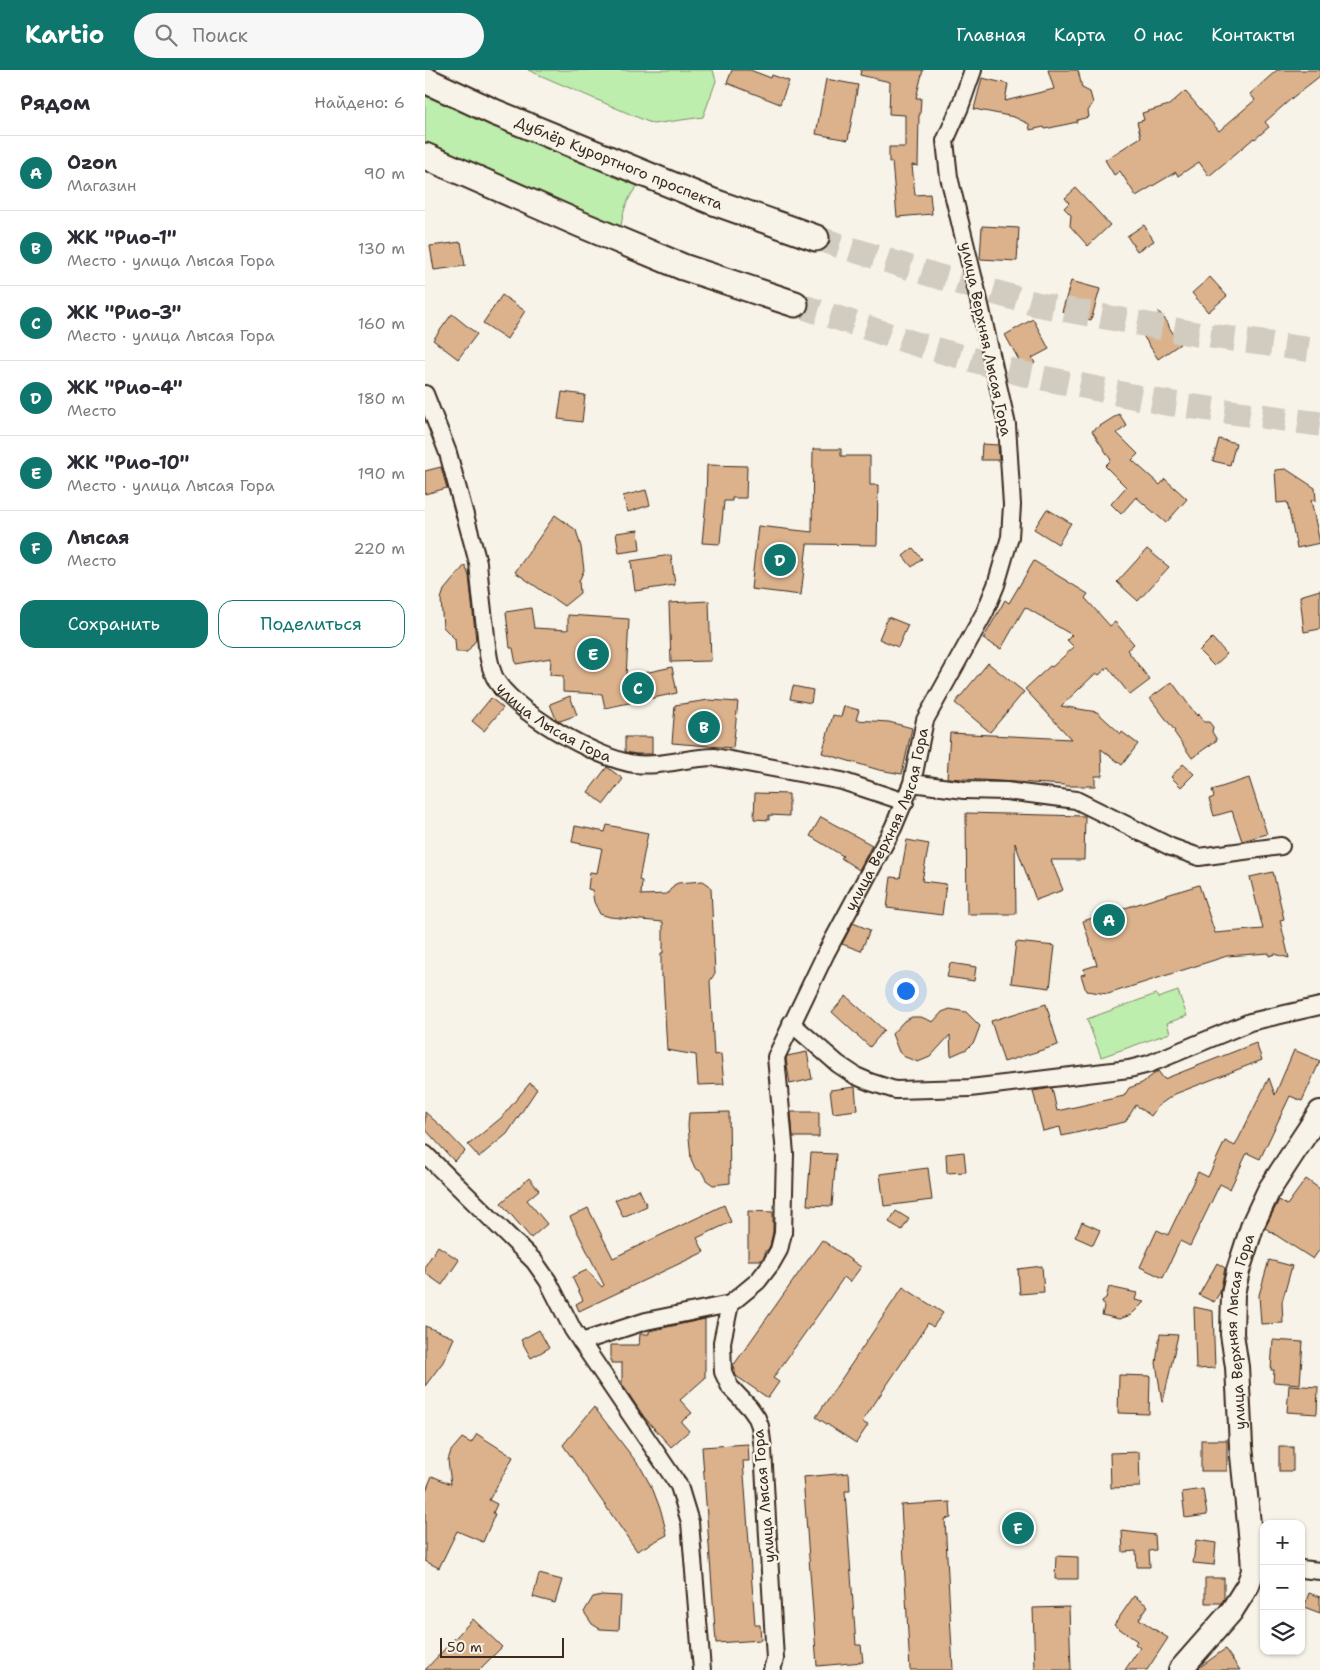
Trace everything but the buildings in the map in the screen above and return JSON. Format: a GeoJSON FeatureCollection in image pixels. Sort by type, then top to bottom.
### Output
{"type":"FeatureCollection","features":[{"type":"Feature","properties":{"kind":"main road","name":"Дублёр Курортного проспекта"},"geometry":{"type":"LineString","coordinates":[[425,80],[494,112],[711,201],[816,238]]}},
{"type":"Feature","properties":{"kind":"main road"},"geometry":{"type":"LineString","coordinates":[[425,156],[579,224],[683,267],[795,304]]}},
{"type":"Feature","properties":{"kind":"street","name":"улица Верхняя Лысая Гора"},"geometry":{"type":"LineString","coordinates":[[791,1023],[905,802],[913,783],[925,720],[985,612],[996,585],[1010,538],[1013,505],[1007,425],[949,177],[945,141],[973,70]]}},
{"type":"Feature","properties":{"kind":"street","name":"улица Лысая Гора"},"geometry":{"type":"LineString","coordinates":[[425,394],[448,453],[474,548],[489,662],[495,678],[510,698],[548,725],[588,749],[624,762],[662,764],[700,757],[715,757],[842,782],[905,802]]}},
{"type":"Feature","properties":{"kind":"street"},"geometry":{"type":"LineString","coordinates":[[913,783],[964,790],[1006,791],[1076,800],[1171,847],[1199,857],[1281,846]]}},
{"type":"Feature","properties":{"kind":"street"},"geometry":{"type":"LineString","coordinates":[[581,1342],[646,1321],[730,1304],[758,1281],[771,1264],[779,1250],[783,1233],[785,1196],[785,1136],[776,1056],[791,1023],[856,1076],[883,1087],[909,1091],[979,1087],[1129,1070],[1149,1064],[1250,1022],[1320,1006]]}},
{"type":"Feature","properties":{"kind":"street","name":"улица Верхняя Лысая Гора"},"geometry":{"type":"LineString","coordinates":[[1180,1670],[1231,1612],[1258,1571],[1253,1553],[1241,1446],[1237,1367],[1232,1334],[1233,1294],[1238,1271],[1253,1224],[1269,1190],[1320,1112]]}},
{"type":"Feature","properties":{"kind":"street"},"geometry":{"type":"LineString","coordinates":[[425,1154],[534,1261],[548,1281],[573,1330],[679,1486],[690,1522],[702,1670]]}},
{"type":"Feature","properties":{"kind":"street","name":"улица Лысая Гора"},"geometry":{"type":"LineString","coordinates":[[730,1304],[722,1342],[723,1372],[729,1387],[750,1408],[757,1418],[763,1448],[775,1659],[772,1670]]}},
{"type":"Feature","properties":{"kind":"street"},"geometry":{"type":"LineString","coordinates":[[1305,1569],[1320,1571]]}},
{"type":"Feature","properties":{"kind":"green space"},"geometry":{"type":"Polygon","coordinates":[[[528,70],[713,70],[716,81],[703,117],[653,124],[528,70]]]}},
{"type":"Feature","properties":{"kind":"green space"},"geometry":{"type":"Polygon","coordinates":[[[425,96],[638,185],[626,205],[621,227],[425,146],[425,96]]]}},
{"type":"Feature","properties":{"kind":"green space"},"geometry":{"type":"Polygon","coordinates":[[[1178,991],[1187,1016],[1167,1023],[1170,1033],[1101,1057],[1087,1019],[1156,994],[1158,998],[1178,991]]]}},
{"type":"Feature","properties":{"kind":"tunnel"},"geometry":{"type":"LineString","coordinates":[[816,238],[933,275],[1036,304],[1196,334],[1320,351]]}},
{"type":"Feature","properties":{"kind":"tunnel"},"geometry":{"type":"LineString","coordinates":[[795,304],[916,344],[1024,374],[1166,403],[1320,424]]}},
{"type":"Feature","properties":{"kind":"place","name":"ЖК \"Рио-4\""},"geometry":{"type":"Point","coordinates":[780,560]}},
{"type":"Feature","properties":{"kind":"place","name":"ЖК \"Рио-10\""},"geometry":{"type":"Point","coordinates":[593,654]}},
{"type":"Feature","properties":{"kind":"place","name":"ЖК \"Рио-3\""},"geometry":{"type":"Point","coordinates":[638,688]}},
{"type":"Feature","properties":{"kind":"place","name":"ЖК \"Рио-1\""},"geometry":{"type":"Point","coordinates":[704,727]}},
{"type":"Feature","properties":{"kind":"place","name":"Ozon"},"geometry":{"type":"Point","coordinates":[1109,920]}},
{"type":"Feature","properties":{"kind":"place","name":"Лысая"},"geometry":{"type":"Point","coordinates":[1018,1528]}}]}
